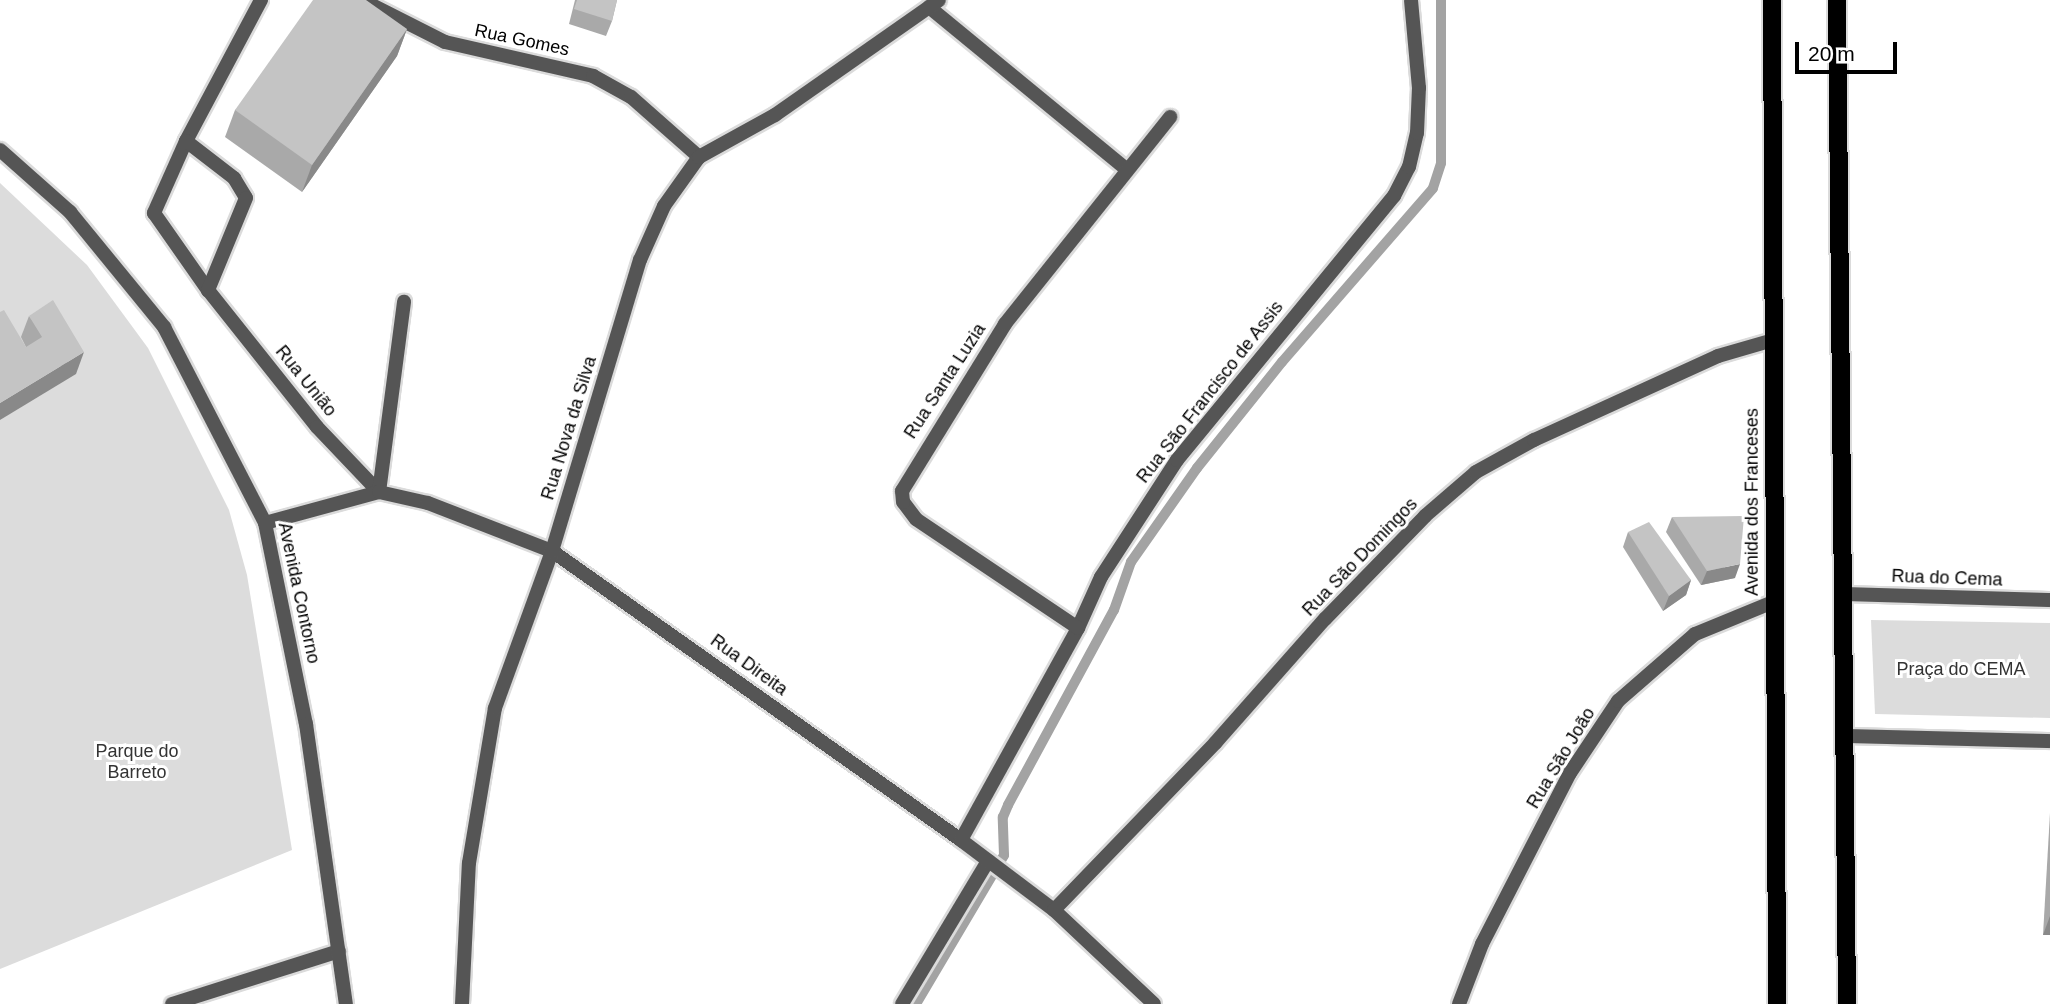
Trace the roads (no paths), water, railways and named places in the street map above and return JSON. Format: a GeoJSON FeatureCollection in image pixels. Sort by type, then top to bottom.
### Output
{"type":"FeatureCollection","features":[{"type":"Feature","properties":{"kind":"main road","name":"Avenida dos Franceses"},"geometry":{"type":"LineString","coordinates":[[1772,0],[1777,1004]]}},
{"type":"Feature","properties":{"kind":"main road"},"geometry":{"type":"LineString","coordinates":[[1837,0],[1847,1004]]}},
{"type":"Feature","properties":{"kind":"street","name":"Rua União"},"geometry":{"type":"LineString","coordinates":[[261,0],[186,141],[154,213],[208,290],[317,428],[379,492]]}},
{"type":"Feature","properties":{"kind":"street","name":"Rua Gomes"},"geometry":{"type":"LineString","coordinates":[[362,0],[445,42],[593,76],[631,97],[699,157]]}},
{"type":"Feature","properties":{"kind":"street","name":"Rua São Francisco de Assis"},"geometry":{"type":"LineString","coordinates":[[961,840],[1078,628],[1101,577],[1177,460],[1394,196],[1409,167],[1416,133],[1419,88],[1411,0]]}},
{"type":"Feature","properties":{"kind":"street"},"geometry":{"type":"LineString","coordinates":[[934,4],[1126,169]]}},
{"type":"Feature","properties":{"kind":"street","name":"Rua Nova da Silva"},"geometry":{"type":"LineString","coordinates":[[463,1004],[469,863],[495,708],[552,551],[640,260],[664,206],[699,157],[775,115],[934,4]]}},
{"type":"Feature","properties":{"kind":"street","name":"Rua Santa Luzia"},"geometry":{"type":"LineString","coordinates":[[1078,628],[916,519],[903,502],[902,491],[1005,324],[1170,117]]}},
{"type":"Feature","properties":{"kind":"street"},"geometry":{"type":"LineString","coordinates":[[186,141],[234,178],[246,198],[208,290]]}},
{"type":"Feature","properties":{"kind":"street","name":"Avenida Contorno"},"geometry":{"type":"LineString","coordinates":[[0,150],[70,212],[164,327],[265,523],[306,724],[346,1004]]}},
{"type":"Feature","properties":{"kind":"street"},"geometry":{"type":"LineString","coordinates":[[379,492],[404,302]]}},
{"type":"Feature","properties":{"kind":"street","name":"Rua São Domingos"},"geometry":{"type":"LineString","coordinates":[[1054,910],[1216,742],[1370,572],[1476,472],[1534,440],[1718,356],[1773,340]]}},
{"type":"Feature","properties":{"kind":"street","name":"Rua Direita"},"geometry":{"type":"LineString","coordinates":[[265,523],[379,492],[428,503],[552,551],[961,840],[1054,910],[1154,1004]]}},
{"type":"Feature","properties":{"kind":"street","name":"Rua do Cema"},"geometry":{"type":"LineString","coordinates":[[1843,594],[2050,600]]}},
{"type":"Feature","properties":{"kind":"street","name":"Rua São João"},"geometry":{"type":"LineString","coordinates":[[1459,1004],[1482,944],[1570,773],[1618,701],[1695,634],[1773,602]]}},
{"type":"Feature","properties":{"kind":"street"},"geometry":{"type":"LineString","coordinates":[[1844,736],[2050,741]]}},
{"type":"Feature","properties":{"kind":"street"},"geometry":{"type":"LineString","coordinates":[[902,1004],[989,862]]}},
{"type":"Feature","properties":{"kind":"street"},"geometry":{"type":"LineString","coordinates":[[172,1004],[339,951]]}},
{"type":"Feature","properties":{"kind":"waterway"},"geometry":{"type":"LineString","coordinates":[[916,1004],[1004,855],[1003,817],[1008,805],[1114,610],[1131,562],[1197,468],[1282,362],[1433,188],[1441,163],[1441,0]]}},
{"type":"Feature","properties":{"kind":"park label","name":"Praça do CEMA"},"geometry":{"type":"Point","coordinates":[1961,669]}},
{"type":"Feature","properties":{"kind":"park label","name":"Parque do Barreto"},"geometry":{"type":"Point","coordinates":[137,762]}}]}
